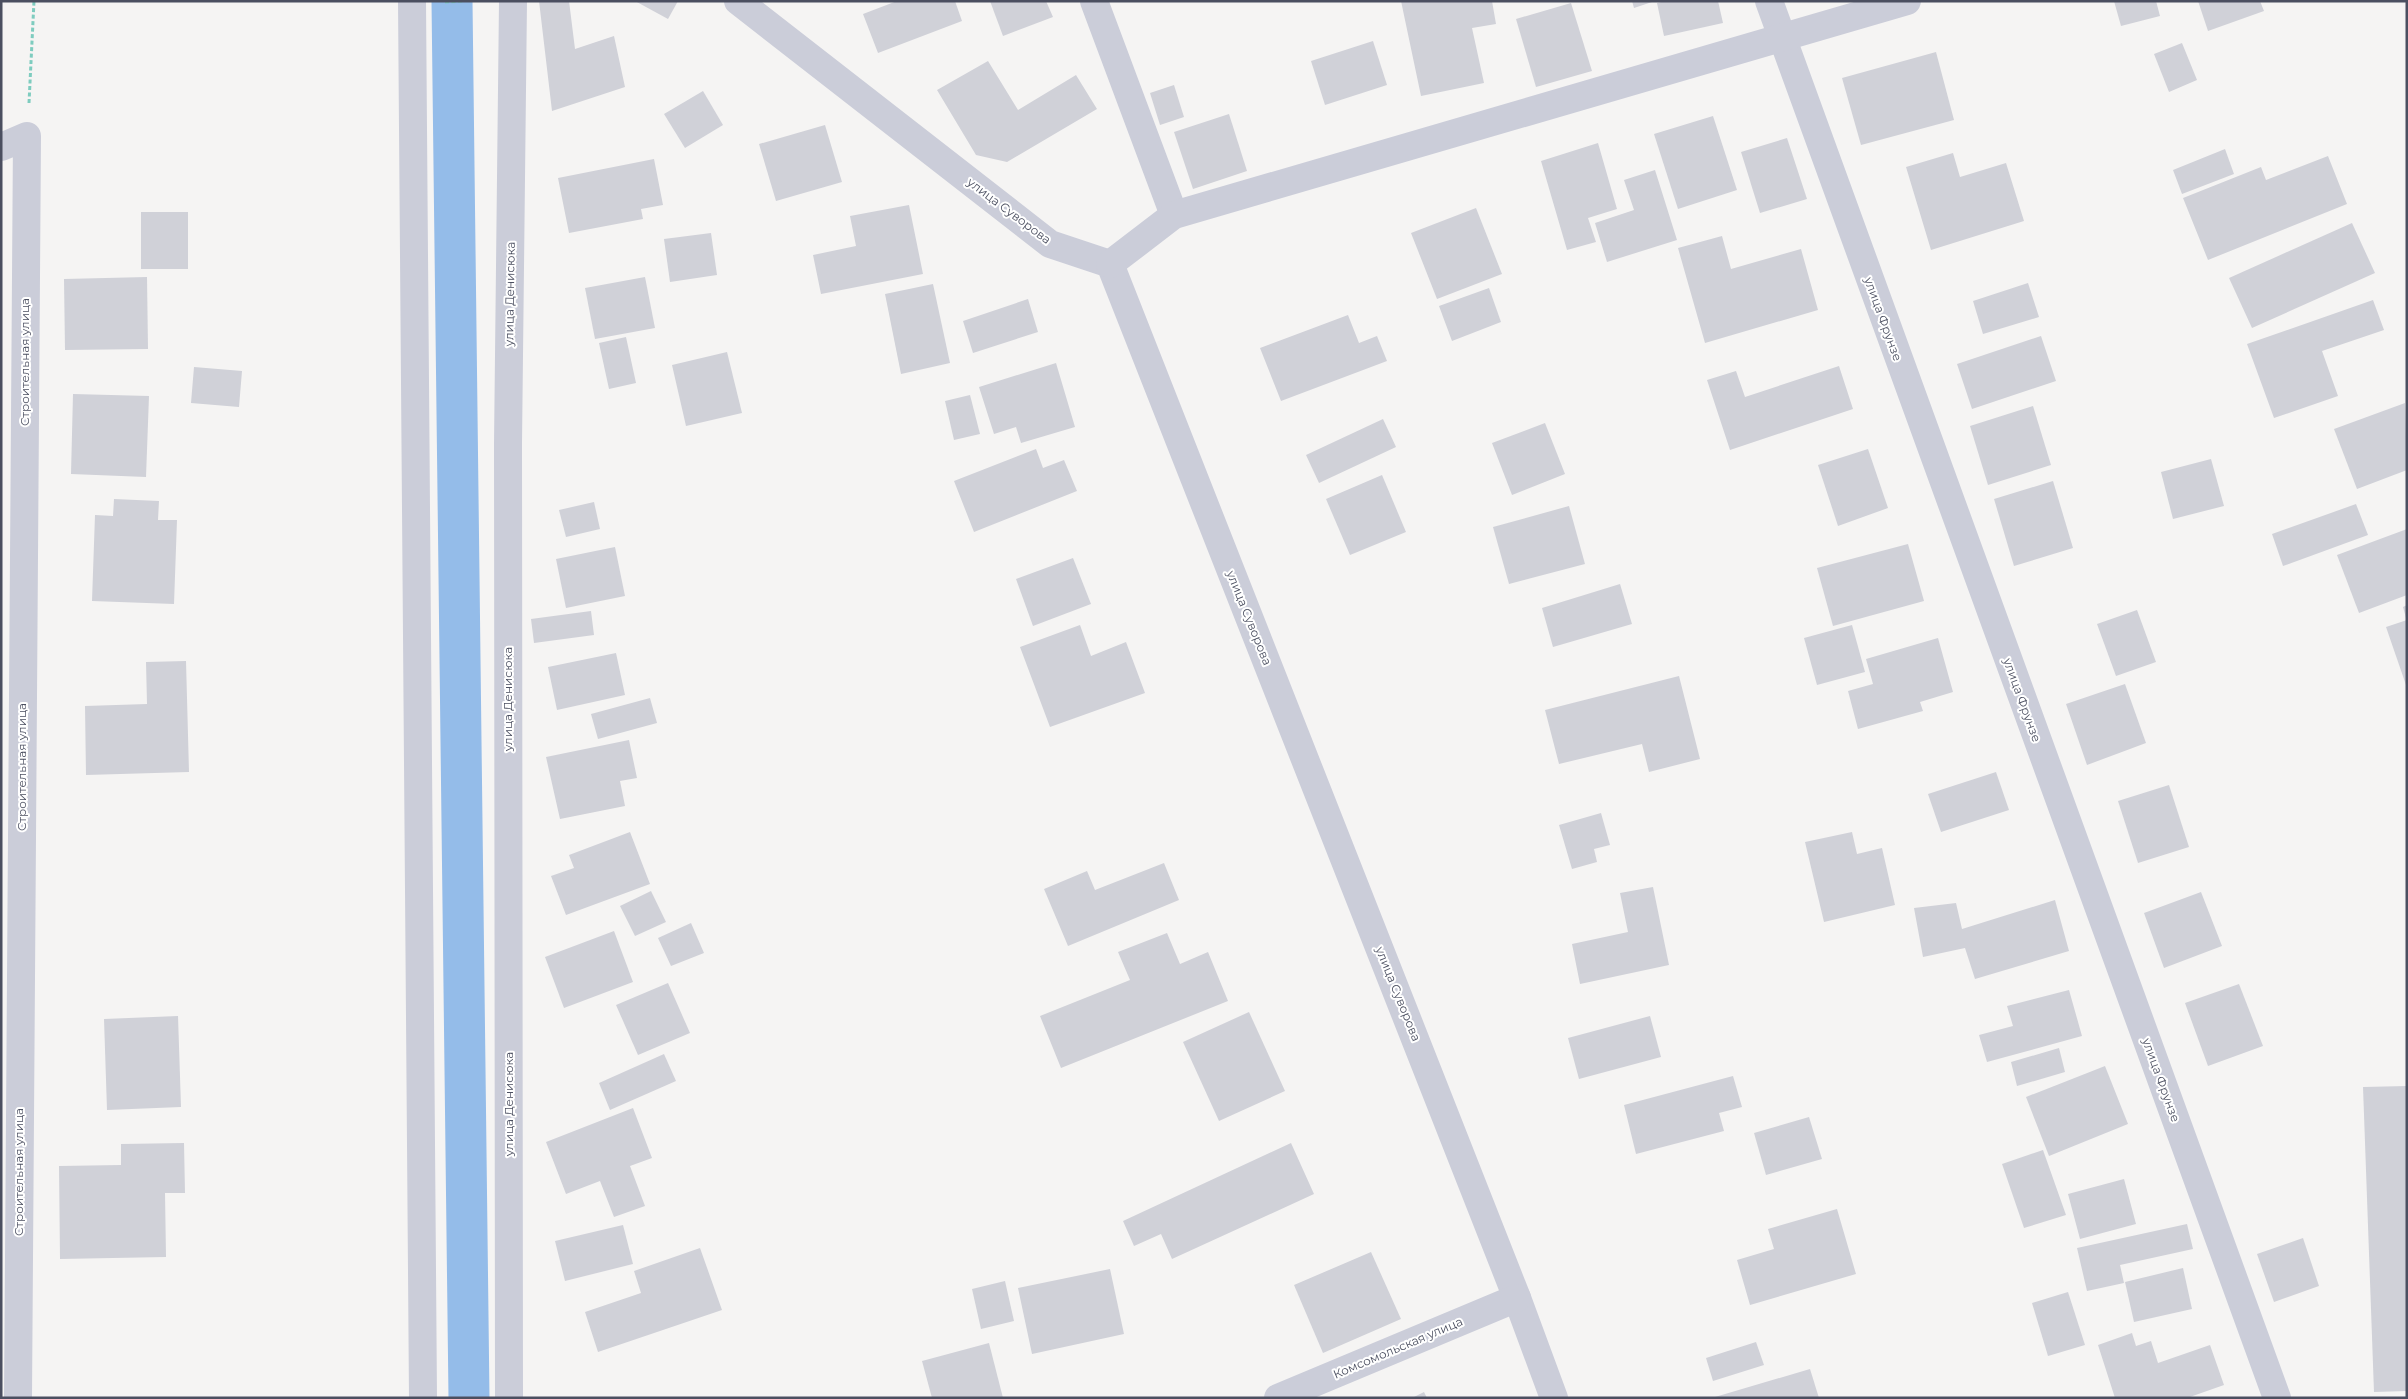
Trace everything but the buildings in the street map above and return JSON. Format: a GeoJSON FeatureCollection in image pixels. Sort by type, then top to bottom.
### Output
{"type":"FeatureCollection","features":[{"type":"Feature","properties":{"kind":"street"},"geometry":{"type":"LineString","coordinates":[[412,1],[423,1398]]}},
{"type":"Feature","properties":{"kind":"street","name":"улица Денисюка"},"geometry":{"type":"LineString","coordinates":[[509,1398],[508,444],[513,1]]}},
{"type":"Feature","properties":{"kind":"street","name":"улица Суворова"},"geometry":{"type":"LineString","coordinates":[[738,1],[1050,244],[1110,264],[1518,1298],[1554,1398]]}},
{"type":"Feature","properties":{"kind":"street"},"geometry":{"type":"LineString","coordinates":[[1094,1],[1174,216]]}},
{"type":"Feature","properties":{"kind":"street","name":"улица Фрунзе"},"geometry":{"type":"LineString","coordinates":[[1769,1],[1781,39],[2277,1398]]}},
{"type":"Feature","properties":{"kind":"street"},"geometry":{"type":"LineString","coordinates":[[1110,264],[1174,216],[1907,1]]}},
{"type":"Feature","properties":{"kind":"street"},"geometry":{"type":"LineString","coordinates":[[1,147],[27,136]]}},
{"type":"Feature","properties":{"kind":"street","name":"Строительная улица"},"geometry":{"type":"LineString","coordinates":[[18,1398],[27,136]]}},
{"type":"Feature","properties":{"kind":"street","name":"Комсомольская улица"},"geometry":{"type":"LineString","coordinates":[[1278,1398],[1518,1298]]}},
{"type":"Feature","properties":{"kind":"path"},"geometry":{"type":"LineString","coordinates":[[27,136],[34,1]]}},
{"type":"Feature","properties":{"kind":"path"},"geometry":{"type":"LineString","coordinates":[[443,2],[464,1]]}},
{"type":"Feature","properties":{"kind":"waterway"},"geometry":{"type":"LineString","coordinates":[[452,1],[469,1398]]}}]}
